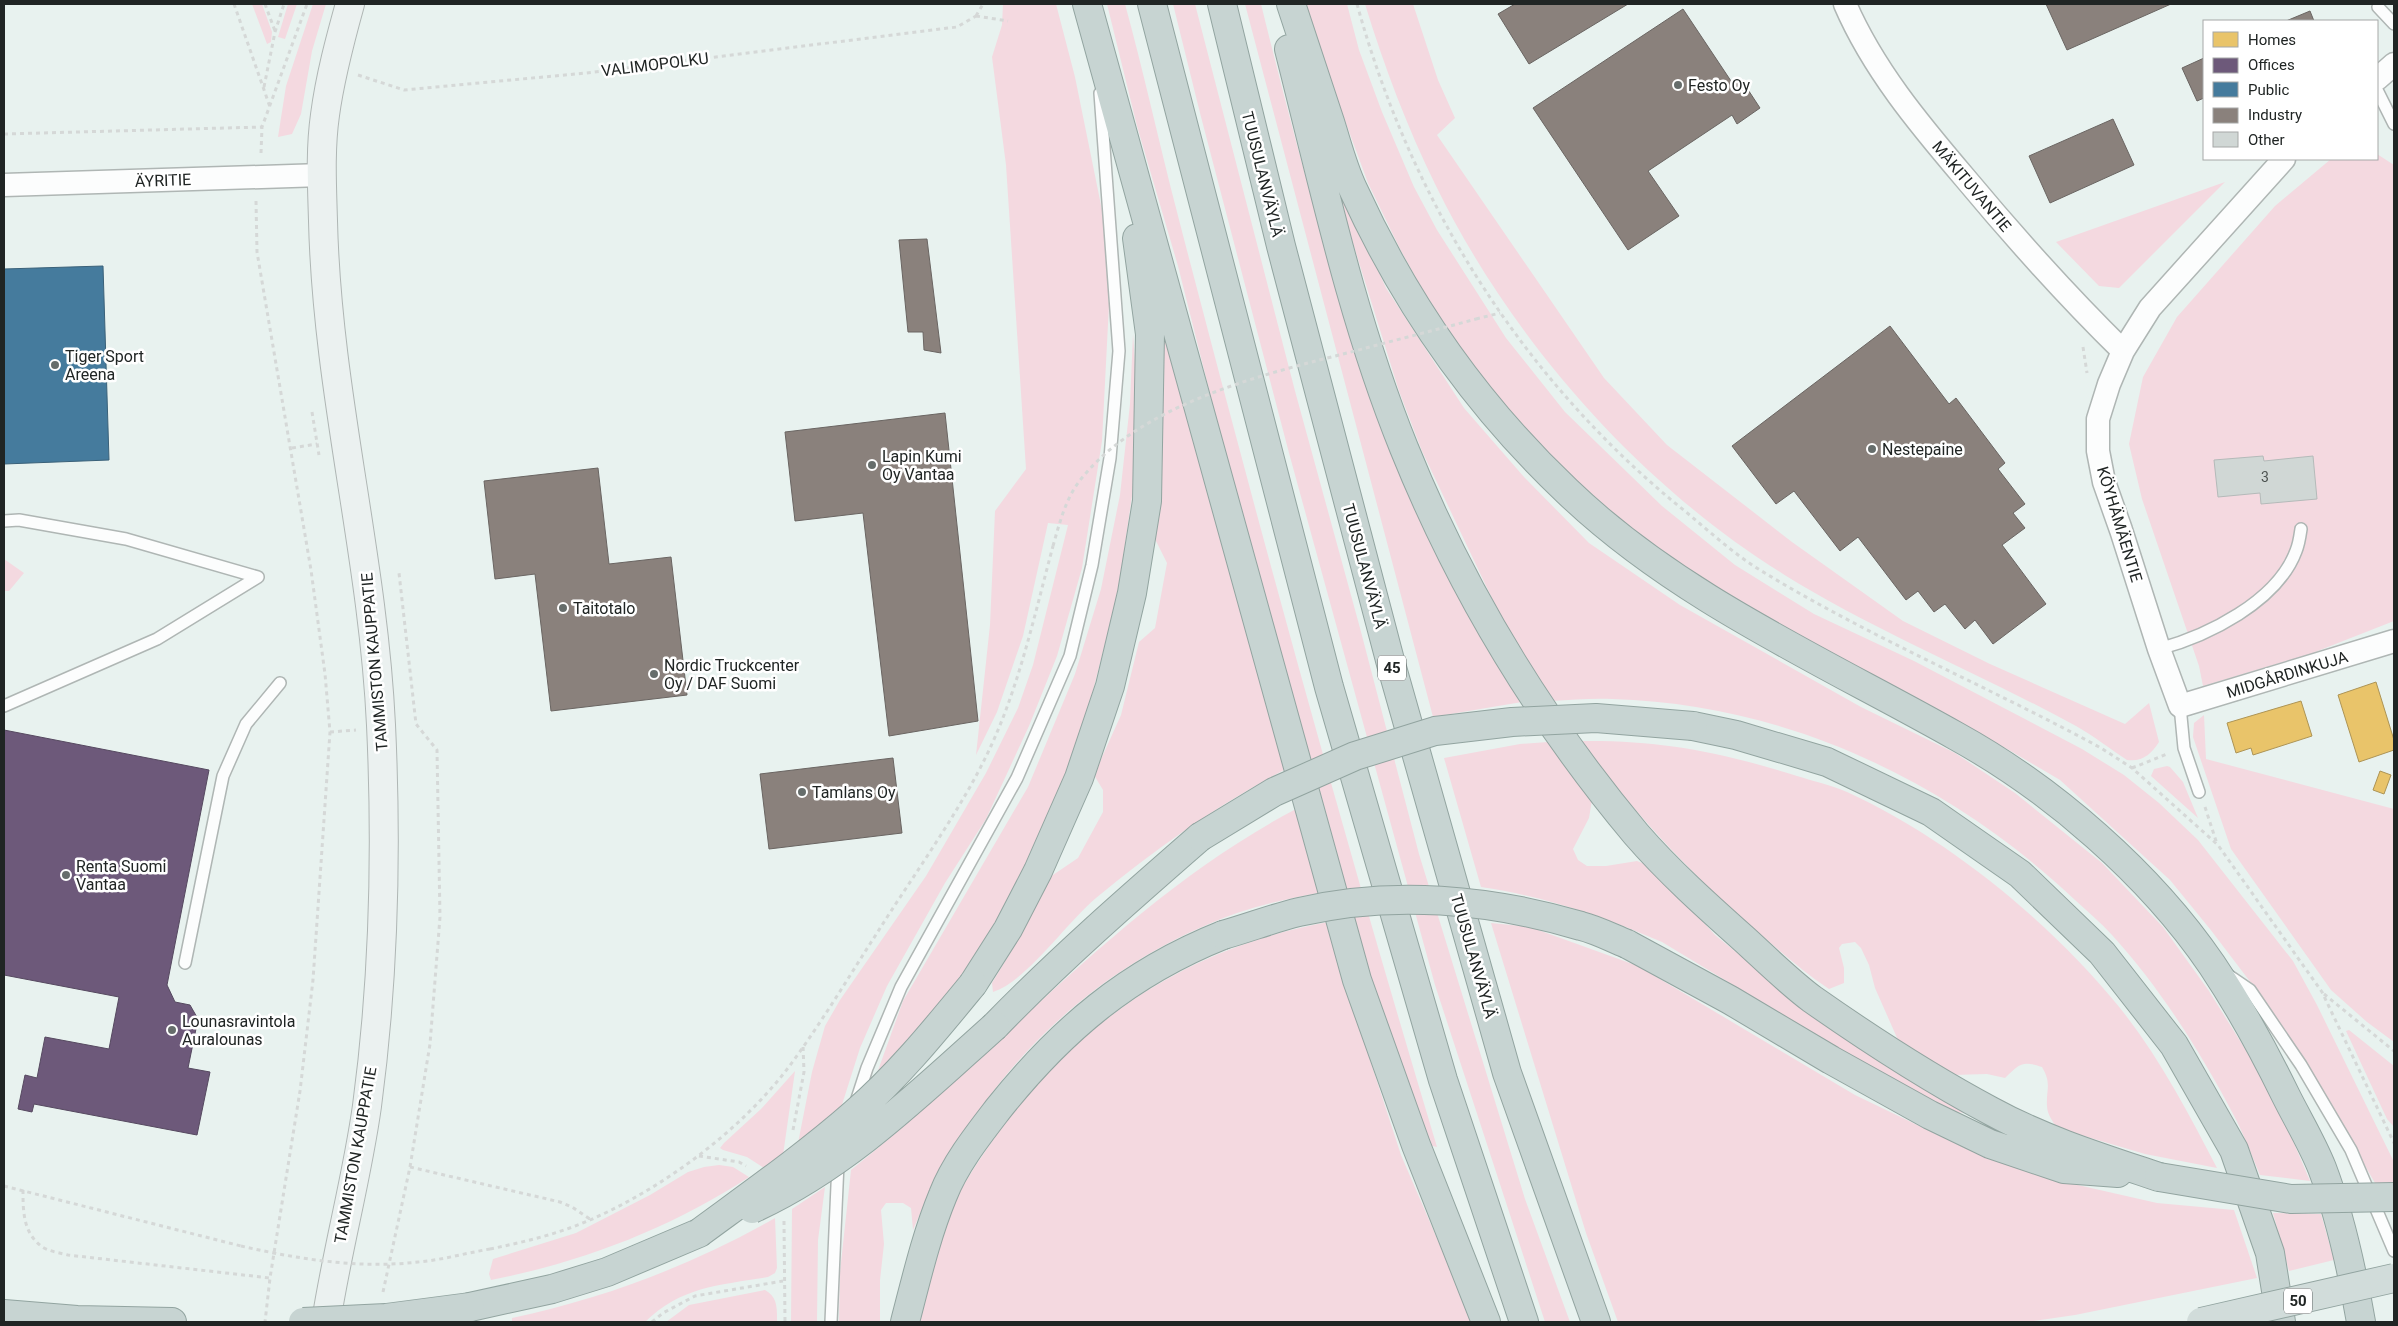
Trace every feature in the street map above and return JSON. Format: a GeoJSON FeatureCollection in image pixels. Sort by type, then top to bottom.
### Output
{"type":"FeatureCollection","features":[{"type":"Feature","properties":{"kind":"highway"},"geometry":{"type":"LineString","coordinates":[[1087,4],[1358,980],[1416,1145],[1486,1322]]}},
{"type":"Feature","properties":{"kind":"highway"},"geometry":{"type":"LineString","coordinates":[[1152,4],[1329,687],[1443,1080],[1524,1322]]}},
{"type":"Feature","properties":{"kind":"highway","name":"TUUSULANVÄYLÄ"},"geometry":{"type":"LineString","coordinates":[[1222,4],[1281,246],[1407,721],[1507,1073],[1596,1322]]}},
{"type":"Feature","properties":{"kind":"highway"},"geometry":{"type":"LineString","coordinates":[[1277,4],[1338,241],[1368,346],[1404,448],[1464,579],[1541,709],[1585,768],[1638,836],[1698,897],[1809,997],[1908,1062],[1992,1112],[2058,1142],[2159,1177]]}},
{"type":"Feature","properties":{"kind":"highway"},"geometry":{"type":"LineString","coordinates":[[1291,4],[1351,185],[1394,271],[1442,349],[1487,408],[1568,493],[1633,546],[1701,593],[1809,656],[1961,738],[2030,783],[2103,841],[2166,908],[2210,963],[2258,1039],[2321,1166],[2349,1256],[2361,1322]]}},
{"type":"Feature","properties":{"kind":"highway"},"geometry":{"type":"LineString","coordinates":[[699,1233],[778,1176],[856,1112],[922,1047],[973,984],[1008,929],[1038,871],[1079,778],[1110,686],[1132,593],[1147,501],[1150,334],[1123,135]]}},
{"type":"Feature","properties":{"kind":"highway"},"geometry":{"type":"LineString","coordinates":[[303,1322],[386,1318],[470,1307],[552,1289],[607,1272],[789,1193],[856,1146],[995,1026],[1029,991],[1116,910],[1200,837],[1274,792],[1355,756],[1435,732],[1512,722],[1596,718],[1693,726],[1736,735],[1828,762],[1931,812],[2020,874],[2102,953],[2174,1045],[2234,1150],[2270,1253],[2281,1322]]}},
{"type":"Feature","properties":{"kind":"highway"},"geometry":{"type":"LineString","coordinates":[[905,1322],[920,1264],[943,1194],[975,1138],[1026,1074],[1071,1030],[1109,997],[1193,947],[1223,935],[1299,912],[1361,902],[1422,899],[1483,904],[1583,926],[1627,944],[1730,1000],[1831,1060],[1930,1115],[1990,1144],[2064,1169],[2159,1177],[2291,1199],[2394,1197]]}},
{"type":"Feature","properties":{"kind":"highway","name":"50"},"geometry":{"type":"LineString","coordinates":[[2200,1322],[2394,1278]]}},
{"type":"Feature","properties":{"kind":"highway"},"geometry":{"type":"LineString","coordinates":[[4,1314],[76,1320],[172,1322]]}},
{"type":"Feature","properties":{"kind":"main road","name":"TAMMISTON KAUPPATIE"},"geometry":{"type":"LineString","coordinates":[[326,1322],[367,1108],[380,983],[384,886],[378,666],[366,563],[332,354],[324,275],[322,175],[325,116],[334,66],[350,4]]}},
{"type":"Feature","properties":{"kind":"street","name":"MÄKITUVANTIE"},"geometry":{"type":"LineString","coordinates":[[1845,4],[1882,73],[1914,117],[2022,245],[2123,352]]}},
{"type":"Feature","properties":{"kind":"street"},"geometry":{"type":"LineString","coordinates":[[2378,78],[2394,64]]}},
{"type":"Feature","properties":{"kind":"street","name":"KÖYHÄMÄENTIE"},"geometry":{"type":"LineString","coordinates":[[2180,706],[2159,649],[2122,530],[2104,482],[2098,451],[2098,419],[2109,384],[2123,352],[2150,308],[2283,160]]}},
{"type":"Feature","properties":{"kind":"street","name":"ÄYRITIE"},"geometry":{"type":"LineString","coordinates":[[4,185],[322,175]]}},
{"type":"Feature","properties":{"kind":"street","name":"MIDGÅRDINKUJA"},"geometry":{"type":"LineString","coordinates":[[2180,706],[2394,642]]}},
{"type":"Feature","properties":{"kind":"lane"},"geometry":{"type":"LineString","coordinates":[[2378,7],[2394,24]]}},
{"type":"Feature","properties":{"kind":"lane"},"geometry":{"type":"LineString","coordinates":[[831,1322],[838,1162],[867,1068],[901,987],[1017,778],[1070,656],[1092,565],[1110,458],[1119,351],[1096,41]]}},
{"type":"Feature","properties":{"kind":"lane"},"geometry":{"type":"LineString","coordinates":[[2378,92],[2394,124]]}},
{"type":"Feature","properties":{"kind":"lane"},"geometry":{"type":"LineString","coordinates":[[4,520],[19,520],[126,540],[258,578],[157,639],[4,706]]}},
{"type":"Feature","properties":{"kind":"lane"},"geometry":{"type":"LineString","coordinates":[[2159,649],[2201,636],[2242,613],[2278,580],[2296,552],[2302,529]]}},
{"type":"Feature","properties":{"kind":"lane"},"geometry":{"type":"LineString","coordinates":[[185,964],[223,776],[246,724],[280,683]]}},
{"type":"Feature","properties":{"kind":"lane"},"geometry":{"type":"LineString","coordinates":[[2180,706],[2184,748],[2199,792]]}},
{"type":"Feature","properties":{"kind":"lane"},"geometry":{"type":"LineString","coordinates":[[2210,963],[2250,990],[2300,1065],[2351,1150],[2394,1251]]}},
{"type":"Feature","properties":{"kind":"path"},"geometry":{"type":"LineString","coordinates":[[234,4],[270,108]]}},
{"type":"Feature","properties":{"kind":"path"},"geometry":{"type":"LineString","coordinates":[[265,4],[275,32]]}},
{"type":"Feature","properties":{"kind":"path"},"geometry":{"type":"LineString","coordinates":[[264,88],[275,32],[284,4]]}},
{"type":"Feature","properties":{"kind":"path"},"geometry":{"type":"LineString","coordinates":[[265,1322],[270,1278],[300,1092],[313,980],[330,732],[313,580],[258,252],[256,201],[262,127],[307,4]]}},
{"type":"Feature","properties":{"kind":"path"},"geometry":{"type":"LineString","coordinates":[[983,4],[976,16],[1008,22]]}},
{"type":"Feature","properties":{"kind":"path"},"geometry":{"type":"LineString","coordinates":[[1357,4],[1380,79],[1423,184],[1447,229],[1500,313],[1573,407],[1660,491],[1758,569],[1854,622],[2041,715],[2101,748],[2132,768],[2218,845],[2322,992],[2394,1143]]}},
{"type":"Feature","properties":{"kind":"path","name":"VALIMOPOLKU"},"geometry":{"type":"LineString","coordinates":[[334,66],[404,90],[586,73],[957,27],[976,16]]}},
{"type":"Feature","properties":{"kind":"path"},"geometry":{"type":"LineString","coordinates":[[4,134],[262,127]]}},
{"type":"Feature","properties":{"kind":"path"},"geometry":{"type":"LineString","coordinates":[[4,1186],[294,1258],[359,1263],[418,1262],[525,1242],[590,1220],[659,1182],[698,1156],[754,1106],[787,1068],[828,1009],[966,792],[991,746],[1025,648],[1063,513],[1077,484],[1095,464],[1119,444],[1180,407],[1218,390],[1267,373],[1500,313]]}},
{"type":"Feature","properties":{"kind":"path"},"geometry":{"type":"LineString","coordinates":[[312,412],[320,461]]}},
{"type":"Feature","properties":{"kind":"path"},"geometry":{"type":"LineString","coordinates":[[292,448],[317,444]]}},
{"type":"Feature","properties":{"kind":"path"},"geometry":{"type":"LineString","coordinates":[[383,1293],[410,1167],[430,1044],[440,917],[437,750],[416,724],[399,573]]}},
{"type":"Feature","properties":{"kind":"path"},"geometry":{"type":"LineString","coordinates":[[2132,768],[2184,748]]}},
{"type":"Feature","properties":{"kind":"path"},"geometry":{"type":"LineString","coordinates":[[2199,792],[2218,845]]}},
{"type":"Feature","properties":{"kind":"path"},"geometry":{"type":"LineString","coordinates":[[2322,992],[2394,1051]]}},
{"type":"Feature","properties":{"kind":"path"},"geometry":{"type":"LineString","coordinates":[[410,1167],[560,1202],[572,1207],[590,1220]]}},
{"type":"Feature","properties":{"kind":"path"},"geometry":{"type":"LineString","coordinates":[[23,1190],[23,1215],[29,1232],[42,1247],[68,1255],[270,1278]]}},
{"type":"Feature","properties":{"kind":"path"},"geometry":{"type":"LineString","coordinates":[[652,1322],[663,1312],[695,1296],[783,1281]]}},
{"type":"Feature","properties":{"kind":"shaded area"},"geometry":{"type":"Polygon","coordinates":[[[252,4],[262,4],[272,32],[271,42],[267,44],[252,4]]]}},
{"type":"Feature","properties":{"kind":"shaded area"},"geometry":{"type":"Polygon","coordinates":[[[288,4],[297,4],[285,39],[278,37],[288,4]]]}},
{"type":"Feature","properties":{"kind":"shaded area"},"geometry":{"type":"Polygon","coordinates":[[[313,4],[326,4],[312,51],[301,114],[292,134],[278,137],[286,86],[313,4]]]}},
{"type":"Feature","properties":{"kind":"shaded area"},"geometry":{"type":"Polygon","coordinates":[[[1003,4],[1056,4],[1075,77],[1103,215],[1109,305],[1102,441],[1082,568],[1057,656],[1029,726],[986,819],[945,883],[887,986],[860,1048],[840,1111],[798,1143],[812,1072],[825,1026],[840,1000],[926,876],[986,773],[1018,708],[1033,665],[1068,525],[1048,523],[1023,636],[997,712],[976,755],[990,625],[995,511],[1026,469],[1006,165],[992,57],[1002,25],[1003,4]]]}},
{"type":"Feature","properties":{"kind":"shaded area"},"geometry":{"type":"Polygon","coordinates":[[[1107,4],[1125,4],[1177,212],[1270,564],[1335,798],[1437,1147],[1428,1145],[1364,958],[1330,827],[1226,457],[1178,266],[1137,126],[1107,4]]]}},
{"type":"Feature","properties":{"kind":"shaded area"},"geometry":{"type":"Polygon","coordinates":[[[1173,4],[1195,4],[1295,391],[1419,854],[1525,1199],[1570,1322],[1545,1322],[1435,985],[1289,453],[1173,4]]]}},
{"type":"Feature","properties":{"kind":"shaded area"},"geometry":{"type":"Polygon","coordinates":[[[1245,4],[1261,4],[1298,150],[1325,246],[1355,342],[1386,431],[1418,511],[1455,589],[1475,628],[1522,702],[1433,717],[1245,4]]]}},
{"type":"Feature","properties":{"kind":"shaded area"},"geometry":{"type":"Polygon","coordinates":[[[1305,4],[1347,4],[1359,50],[1382,112],[1414,187],[1437,230],[1506,338],[1565,412],[1662,506],[1735,565],[1814,614],[1914,661],[2082,749],[2124,775],[2159,803],[2198,840],[2293,961],[2317,1005],[2394,1162],[2394,1183],[2375,1183],[2309,1069],[2261,996],[2170,880],[2060,780],[1711,586],[1647,543],[1566,471],[1497,400],[1461,352],[1433,309],[1400,249],[1368,183],[1312,31],[1305,4]]]}},
{"type":"Feature","properties":{"kind":"shaded area"},"geometry":{"type":"Polygon","coordinates":[[[1365,4],[1413,4],[1438,80],[1455,118],[1437,135],[1604,378],[1667,445],[1792,542],[1903,621],[1990,664],[2125,724],[2149,703],[2159,742],[2153,750],[2138,760],[2127,760],[2076,726],[1891,634],[1818,595],[1783,574],[1729,537],[1678,496],[1629,452],[1583,403],[1540,352],[1501,298],[1466,243],[1415,141],[1388,73],[1365,4]]]}},
{"type":"Feature","properties":{"kind":"shaded area"},"geometry":{"type":"Polygon","coordinates":[[[2378,155],[2394,165],[2394,621],[2310,654],[2203,686],[2199,666],[2142,499],[2129,444],[2143,377],[2177,317],[2275,206],[2330,160],[2378,160],[2378,155]]]}},
{"type":"Feature","properties":{"kind":"shaded area"},"geometry":{"type":"Polygon","coordinates":[[[1334,182],[1344,196],[1386,288],[1464,408],[1524,477],[1589,543],[1680,605],[1861,707],[1955,753],[2015,793],[2102,863],[2163,927],[2209,991],[2273,1094],[2310,1181],[2260,1175],[2220,1089],[2192,1042],[2146,975],[2107,930],[2075,900],[2026,857],[1974,819],[1919,785],[1862,757],[1802,733],[1740,716],[1677,704],[1612,699],[1552,701],[1508,632],[1422,451],[1399,391],[1334,182]]]}},
{"type":"Feature","properties":{"kind":"shaded area"},"geometry":{"type":"Polygon","coordinates":[[[2225,182],[2119,288],[2099,286],[2056,242],[2225,182]]]}},
{"type":"Feature","properties":{"kind":"shaded area"},"geometry":{"type":"Polygon","coordinates":[[[1158,308],[1284,770],[1210,813],[1141,862],[1084,909],[1033,964],[1006,986],[993,992],[992,983],[1022,933],[1050,877],[1078,858],[1103,812],[1103,790],[1094,775],[1121,715],[1139,642],[1155,628],[1167,563],[1155,539],[1162,467],[1162,368],[1158,308]]]}},
{"type":"Feature","properties":{"kind":"shaded area"},"geometry":{"type":"Polygon","coordinates":[[[1133,334],[1138,404],[1135,475],[1118,593],[1087,714],[1055,809],[1001,918],[950,991],[876,1076],[903,1001],[1028,787],[1075,674],[1101,589],[1120,495],[1130,404],[1133,334]]]}},
{"type":"Feature","properties":{"kind":"shaded area"},"geometry":{"type":"Polygon","coordinates":[[[4,559],[24,573],[9,591],[4,591],[4,559]]]}},
{"type":"Feature","properties":{"kind":"shaded area"},"geometry":{"type":"Polygon","coordinates":[[[2204,715],[2206,759],[2394,809],[2394,1042],[2367,1022],[2331,990],[2231,849],[2193,737],[2194,723],[2204,715]]]}},
{"type":"Feature","properties":{"kind":"shaded area"},"geometry":{"type":"Polygon","coordinates":[[[1581,741],[1664,745],[1742,760],[1847,792],[1885,811],[1922,833],[1995,885],[2062,944],[2092,976],[2120,1008],[2148,1046],[2184,1106],[2217,1168],[2145,1154],[2057,1128],[2050,1118],[2047,1109],[2048,1082],[2042,1067],[2030,1064],[2021,1065],[2005,1078],[1987,1074],[1953,1075],[1898,1040],[1875,988],[1869,965],[1861,948],[1855,942],[1842,944],[1839,948],[1844,968],[1844,983],[1829,989],[1800,968],[1754,929],[1684,863],[1620,792],[1581,741]]]}},
{"type":"Feature","properties":{"kind":"shaded area"},"geometry":{"type":"Polygon","coordinates":[[[1548,742],[1592,800],[1589,818],[1573,849],[1578,860],[1587,866],[1606,866],[1637,861],[1653,867],[1715,935],[1811,1013],[1884,1065],[1968,1113],[1953,1112],[1914,1094],[1662,942],[1573,908],[1528,896],[1481,887],[1444,758],[1520,744],[1548,742]]]}},
{"type":"Feature","properties":{"kind":"shaded area"},"geometry":{"type":"Polygon","coordinates":[[[2167,766],[2183,782],[2198,818],[2151,776],[2154,769],[2167,766]]]}},
{"type":"Feature","properties":{"kind":"shaded area"},"geometry":{"type":"Polygon","coordinates":[[[1296,809],[1318,893],[1237,913],[1182,936],[1131,965],[1084,998],[1041,1037],[1003,1079],[968,1126],[938,1176],[913,1230],[911,1208],[903,1203],[886,1203],[881,1210],[884,1244],[880,1280],[880,1322],[839,1322],[840,1272],[851,1170],[906,1124],[1119,932],[1175,887],[1234,846],[1296,809]]]}},
{"type":"Feature","properties":{"kind":"shaded area"},"geometry":{"type":"Polygon","coordinates":[[[1328,922],[1357,1020],[1401,1155],[1473,1322],[914,1322],[937,1242],[958,1194],[996,1136],[1028,1095],[1063,1057],[1100,1024],[1140,995],[1183,971],[1228,950],[1277,934],[1328,922]]]}},
{"type":"Feature","properties":{"kind":"shaded area"},"geometry":{"type":"Polygon","coordinates":[[[1491,923],[1530,927],[1638,966],[1855,1095],[1967,1149],[2047,1178],[2157,1203],[2234,1210],[2257,1278],[2075,1315],[2026,1322],[1618,1322],[1586,1233],[1491,923]]]}},
{"type":"Feature","properties":{"kind":"shaded area"},"geometry":{"type":"Polygon","coordinates":[[[2349,1030],[2394,1066],[2394,1127],[2387,1119],[2346,1031],[2349,1030]]]}},
{"type":"Feature","properties":{"kind":"shaded area"},"geometry":{"type":"Polygon","coordinates":[[[795,1071],[783,1155],[764,1168],[747,1157],[720,1148],[761,1109],[795,1071]]]}},
{"type":"Feature","properties":{"kind":"shaded area"},"geometry":{"type":"Polygon","coordinates":[[[719,1165],[733,1167],[749,1177],[689,1212],[625,1241],[559,1263],[491,1280],[489,1274],[493,1259],[576,1233],[650,1195],[688,1172],[719,1165]]]}},
{"type":"Feature","properties":{"kind":"shaded area"},"geometry":{"type":"Polygon","coordinates":[[[825,1187],[818,1240],[817,1322],[791,1322],[792,1209],[825,1187]]]}},
{"type":"Feature","properties":{"kind":"shaded area"},"geometry":{"type":"Polygon","coordinates":[[[2273,1213],[2321,1214],[2334,1260],[2289,1271],[2273,1213]]]}},
{"type":"Feature","properties":{"kind":"shaded area"},"geometry":{"type":"Polygon","coordinates":[[[775,1218],[777,1268],[775,1273],[768,1277],[718,1285],[687,1294],[659,1310],[645,1322],[512,1322],[512,1318],[581,1301],[648,1278],[712,1251],[775,1218]]]}},
{"type":"Feature","properties":{"kind":"shaded area"},"geometry":{"type":"Polygon","coordinates":[[[765,1290],[775,1300],[777,1322],[666,1322],[689,1305],[765,1290]]]}},
{"type":"Feature","properties":{"kind":"building: Homes"},"geometry":{"type":"Polygon","coordinates":[[[2376,682],[2394,740],[2394,750],[2359,762],[2338,695],[2376,682]]]}},
{"type":"Feature","properties":{"kind":"building: Homes"},"geometry":{"type":"Polygon","coordinates":[[[2301,701],[2312,736],[2253,755],[2251,748],[2236,753],[2227,723],[2301,701]]]}},
{"type":"Feature","properties":{"kind":"building: Homes"},"geometry":{"type":"Polygon","coordinates":[[[2380,771],[2391,775],[2384,794],[2373,790],[2380,771]]]}},
{"type":"Feature","properties":{"kind":"building: Offices"},"geometry":{"type":"Polygon","coordinates":[[[4,730],[209,770],[167,985],[175,1002],[190,1005],[198,1019],[188,1068],[210,1072],[197,1135],[34,1104],[32,1112],[18,1109],[25,1075],[37,1078],[45,1037],[109,1049],[119,997],[4,975],[4,730]]]}},
{"type":"Feature","properties":{"kind":"building: Public","name":"Tiger Sport Areena"},"geometry":{"type":"Polygon","coordinates":[[[103,266],[109,460],[4,464],[4,269],[103,266]]]}},
{"type":"Feature","properties":{"kind":"building: Industry"},"geometry":{"type":"Polygon","coordinates":[[[1515,4],[1628,4],[1529,64],[1498,14],[1515,4]]]}},
{"type":"Feature","properties":{"kind":"building: Industry"},"geometry":{"type":"Polygon","coordinates":[[[2046,4],[2171,4],[2067,50],[2046,4]]]}},
{"type":"Feature","properties":{"kind":"building: Industry"},"geometry":{"type":"Polygon","coordinates":[[[1683,9],[1733,84],[1741,79],[1760,108],[1737,124],[1732,115],[1648,171],[1679,216],[1628,250],[1533,108],[1683,9]]]}},
{"type":"Feature","properties":{"kind":"building: Industry"},"geometry":{"type":"Polygon","coordinates":[[[2310,11],[2314,20],[2288,20],[2310,11]]]}},
{"type":"Feature","properties":{"kind":"building: Industry"},"geometry":{"type":"Polygon","coordinates":[[[2203,58],[2203,98],[2197,101],[2182,68],[2203,58]]]}},
{"type":"Feature","properties":{"kind":"building: Industry"},"geometry":{"type":"Polygon","coordinates":[[[2113,119],[2134,165],[2050,203],[2029,156],[2113,119]]]}},
{"type":"Feature","properties":{"kind":"building: Industry"},"geometry":{"type":"Polygon","coordinates":[[[927,239],[941,353],[924,350],[923,332],[908,332],[899,240],[927,239]]]}},
{"type":"Feature","properties":{"kind":"building: Industry"},"geometry":{"type":"Polygon","coordinates":[[[1890,326],[1949,404],[1956,398],[2005,463],[1998,469],[2025,504],[2013,513],[2025,528],[2002,545],[2046,604],[1993,644],[1975,620],[1965,629],[1945,604],[1934,612],[1918,591],[1906,600],[1858,537],[1840,551],[1794,491],[1776,504],[1732,446],[1890,326]]]}},
{"type":"Feature","properties":{"kind":"building: Industry"},"geometry":{"type":"Polygon","coordinates":[[[945,413],[978,721],[889,736],[863,513],[795,521],[785,432],[945,413]]]}},
{"type":"Feature","properties":{"kind":"building: Industry"},"geometry":{"type":"Polygon","coordinates":[[[598,468],[609,564],[671,557],[687,695],[551,711],[535,574],[495,579],[484,481],[598,468]]]}},
{"type":"Feature","properties":{"kind":"building: Industry"},"geometry":{"type":"Polygon","coordinates":[[[893,758],[902,833],[769,849],[760,774],[893,758]]]}},
{"type":"Feature","properties":{"kind":"building: Other"},"geometry":{"type":"Polygon","coordinates":[[[2263,456],[2264,461],[2313,456],[2317,499],[2261,504],[2260,493],[2218,497],[2214,460],[2263,456]]]}},
{"type":"Feature","properties":{"kind":"place","name":"Festo Oy"},"geometry":{"type":"Point","coordinates":[1678,85]}},
{"type":"Feature","properties":{"kind":"place","name":"Tiger Sport Areena"},"geometry":{"type":"Point","coordinates":[55,365]}},
{"type":"Feature","properties":{"kind":"place","name":"Nestepaine"},"geometry":{"type":"Point","coordinates":[1872,449]}},
{"type":"Feature","properties":{"kind":"place","name":"Lapin Kumi Oy Vantaa"},"geometry":{"type":"Point","coordinates":[872,465]}},
{"type":"Feature","properties":{"kind":"place","name":"Taitotalo"},"geometry":{"type":"Point","coordinates":[563,608]}},
{"type":"Feature","properties":{"kind":"place","name":"Nordic Truckcenter Oy / DAF Suomi"},"geometry":{"type":"Point","coordinates":[654,674]}},
{"type":"Feature","properties":{"kind":"place","name":"Tamlans Oy"},"geometry":{"type":"Point","coordinates":[802,792]}},
{"type":"Feature","properties":{"kind":"place","name":"Renta Suomi Vantaa"},"geometry":{"type":"Point","coordinates":[66,875]}},
{"type":"Feature","properties":{"kind":"place","name":"Lounasravintola Auralounas"},"geometry":{"type":"Point","coordinates":[172,1030]}}]}
